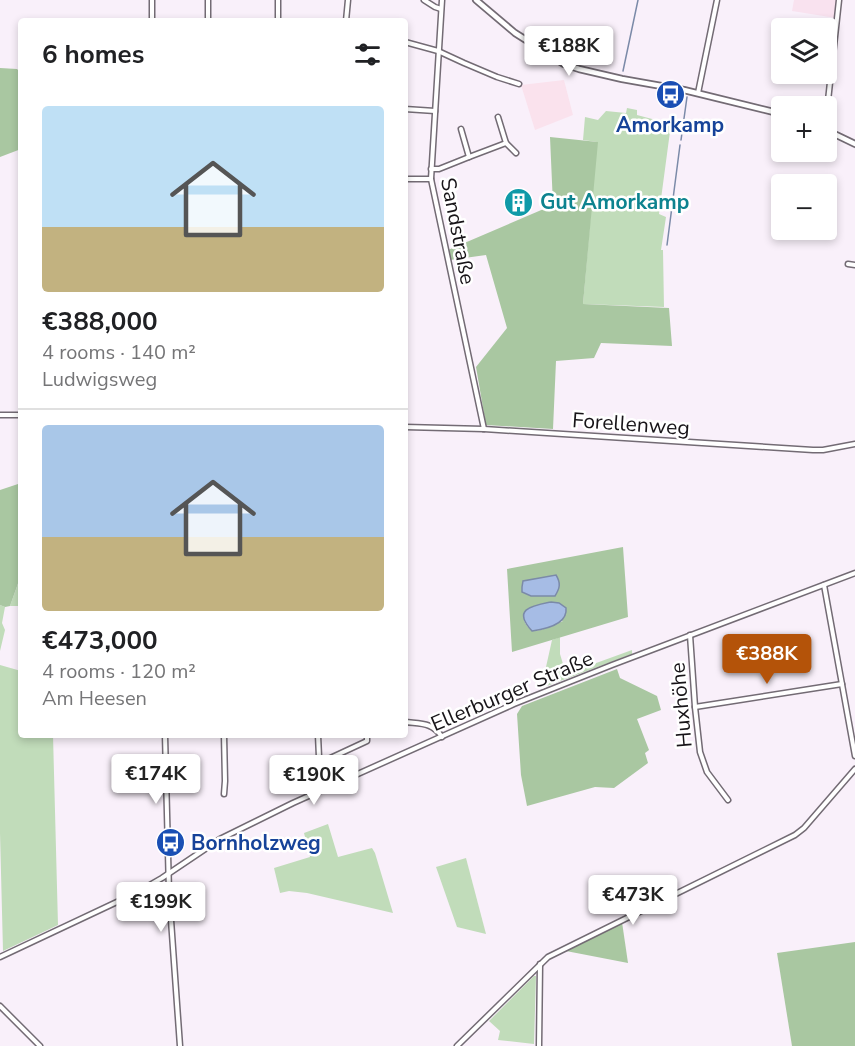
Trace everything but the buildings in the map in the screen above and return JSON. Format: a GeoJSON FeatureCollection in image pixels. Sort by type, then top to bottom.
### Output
{"type":"FeatureCollection","features":[{"type":"Feature","properties":{"kind":"street"},"geometry":{"type":"LineString","coordinates":[[152,0],[152,18]]}},
{"type":"Feature","properties":{"kind":"street"},"geometry":{"type":"LineString","coordinates":[[208,0],[208,18]]}},
{"type":"Feature","properties":{"kind":"street"},"geometry":{"type":"LineString","coordinates":[[278,0],[278,18]]}},
{"type":"Feature","properties":{"kind":"street"},"geometry":{"type":"LineString","coordinates":[[346,18],[348,0]]}},
{"type":"Feature","properties":{"kind":"street"},"geometry":{"type":"LineString","coordinates":[[424,0],[435,8],[441,9]]}},
{"type":"Feature","properties":{"kind":"street","name":"Sandstraße"},"geometry":{"type":"LineString","coordinates":[[442,0],[431,179],[484,429]]}},
{"type":"Feature","properties":{"kind":"street"},"geometry":{"type":"LineString","coordinates":[[476,0],[515,33],[564,64],[771,111]]}},
{"type":"Feature","properties":{"kind":"street"},"geometry":{"type":"LineString","coordinates":[[698,93],[717,0]]}},
{"type":"Feature","properties":{"kind":"street"},"geometry":{"type":"LineString","coordinates":[[829,96],[839,0]]}},
{"type":"Feature","properties":{"kind":"street"},"geometry":{"type":"LineString","coordinates":[[408,43],[438,51],[519,84]]}},
{"type":"Feature","properties":{"kind":"street"},"geometry":{"type":"LineString","coordinates":[[408,109],[435,111]]}},
{"type":"Feature","properties":{"kind":"street"},"geometry":{"type":"LineString","coordinates":[[498,117],[506,143],[516,153]]}},
{"type":"Feature","properties":{"kind":"street"},"geometry":{"type":"LineString","coordinates":[[461,129],[470,157]]}},
{"type":"Feature","properties":{"kind":"street"},"geometry":{"type":"LineString","coordinates":[[837,135],[855,144]]}},
{"type":"Feature","properties":{"kind":"street"},"geometry":{"type":"LineString","coordinates":[[431,170],[506,143]]}},
{"type":"Feature","properties":{"kind":"street"},"geometry":{"type":"LineString","coordinates":[[408,179],[431,179]]}},
{"type":"Feature","properties":{"kind":"street"},"geometry":{"type":"LineString","coordinates":[[848,264],[855,265]]}},
{"type":"Feature","properties":{"kind":"street"},"geometry":{"type":"LineString","coordinates":[[0,415],[18,415]]}},
{"type":"Feature","properties":{"kind":"street","name":"Forellenweg"},"geometry":{"type":"LineString","coordinates":[[408,427],[484,429],[813,450],[855,444]]}},
{"type":"Feature","properties":{"kind":"street","name":"Ellerburger Straße"},"geometry":{"type":"LineString","coordinates":[[0,957],[136,893],[229,834],[293,803],[524,700],[855,573]]}},
{"type":"Feature","properties":{"kind":"street"},"geometry":{"type":"LineString","coordinates":[[824,585],[855,756]]}},
{"type":"Feature","properties":{"kind":"street","name":"Huxhöhe"},"geometry":{"type":"LineString","coordinates":[[690,635],[700,752],[707,772],[728,800]]}},
{"type":"Feature","properties":{"kind":"street"},"geometry":{"type":"LineString","coordinates":[[695,708],[842,684]]}},
{"type":"Feature","properties":{"kind":"street"},"geometry":{"type":"LineString","coordinates":[[408,722],[429,725],[442,737]]}},
{"type":"Feature","properties":{"kind":"street"},"geometry":{"type":"LineString","coordinates":[[165,738],[168,874],[180,1046]]}},
{"type":"Feature","properties":{"kind":"street"},"geometry":{"type":"LineString","coordinates":[[224,738],[224,794]]}},
{"type":"Feature","properties":{"kind":"street"},"geometry":{"type":"LineString","coordinates":[[318,738],[319,758],[324,761],[367,741],[367,738]]}},
{"type":"Feature","properties":{"kind":"street"},"geometry":{"type":"LineString","coordinates":[[457,1046],[548,957],[795,835],[804,828],[855,769]]}},
{"type":"Feature","properties":{"kind":"street"},"geometry":{"type":"LineString","coordinates":[[539,1046],[540,964]]}},
{"type":"Feature","properties":{"kind":"street"},"geometry":{"type":"LineString","coordinates":[[0,1006],[40,1046]]}},
{"type":"Feature","properties":{"kind":"shaded area"},"geometry":{"type":"Polygon","coordinates":[[[794,0],[837,0],[836,18],[792,11],[794,0]]]}},
{"type":"Feature","properties":{"kind":"shaded area"},"geometry":{"type":"Polygon","coordinates":[[[564,80],[573,115],[535,130],[521,85],[564,80]]]}},
{"type":"Feature","properties":{"kind":"green space"},"geometry":{"type":"Polygon","coordinates":[[[0,68],[17,69],[18,150],[0,157],[0,68]]]}},
{"type":"Feature","properties":{"kind":"green space"},"geometry":{"type":"Polygon","coordinates":[[[627,108],[637,110],[637,115],[671,124],[659,214],[666,217],[661,250],[663,250],[664,307],[583,304],[597,142],[583,140],[585,117],[598,120],[606,111],[626,113],[627,108]]]}},
{"type":"Feature","properties":{"kind":"green space"},"geometry":{"type":"Polygon","coordinates":[[[550,137],[598,142],[583,304],[669,308],[672,346],[601,343],[594,358],[556,361],[553,429],[486,425],[476,367],[507,328],[486,255],[450,260],[448,250],[553,205],[550,137]]]}},
{"type":"Feature","properties":{"kind":"green space"},"geometry":{"type":"Polygon","coordinates":[[[18,484],[18,583],[10,606],[5,607],[0,605],[0,490],[18,484]]]}},
{"type":"Feature","properties":{"kind":"green space"},"geometry":{"type":"Polygon","coordinates":[[[623,547],[628,617],[512,652],[507,569],[623,547]],[[525,611],[524,614],[525,623],[532,631],[541,630],[563,621],[525,611]]]}},
{"type":"Feature","properties":{"kind":"green space"},"geometry":{"type":"Polygon","coordinates":[[[18,583],[18,606],[10,606],[18,583]]]}},
{"type":"Feature","properties":{"kind":"green space"},"geometry":{"type":"Polygon","coordinates":[[[0,605],[5,607],[2,623],[5,630],[0,651],[0,605]]]}},
{"type":"Feature","properties":{"kind":"green space"},"geometry":{"type":"Polygon","coordinates":[[[560,637],[560,654],[566,674],[632,650],[632,654],[539,689],[542,685],[552,640],[560,637]]]}},
{"type":"Feature","properties":{"kind":"green space"},"geometry":{"type":"Polygon","coordinates":[[[0,665],[18,670],[18,738],[53,738],[58,925],[3,951],[0,665]]]}},
{"type":"Feature","properties":{"kind":"green space"},"geometry":{"type":"Polygon","coordinates":[[[617,669],[620,678],[657,696],[661,710],[637,719],[649,750],[645,753],[648,763],[614,788],[595,787],[527,806],[521,775],[517,714],[522,706],[617,669]]]}},
{"type":"Feature","properties":{"kind":"green space"},"geometry":{"type":"Polygon","coordinates":[[[328,824],[338,857],[372,848],[393,913],[307,893],[289,891],[280,893],[274,868],[310,857],[304,833],[328,824]]]}},
{"type":"Feature","properties":{"kind":"green space"},"geometry":{"type":"Polygon","coordinates":[[[466,858],[486,934],[457,927],[436,867],[466,858]]]}},
{"type":"Feature","properties":{"kind":"green space"},"geometry":{"type":"Polygon","coordinates":[[[622,922],[628,963],[566,951],[567,949],[622,922]]]}},
{"type":"Feature","properties":{"kind":"green space"},"geometry":{"type":"Polygon","coordinates":[[[855,942],[855,1046],[792,1046],[777,953],[855,942]]]}},
{"type":"Feature","properties":{"kind":"green space"},"geometry":{"type":"Polygon","coordinates":[[[536,976],[534,1044],[498,1040],[500,1031],[489,1021],[536,976]]]}},
{"type":"Feature","properties":{"kind":"water"},"geometry":{"type":"Polygon","coordinates":[[[556,575],[559,586],[555,596],[531,596],[522,592],[523,581],[556,575]]]}},
{"type":"Feature","properties":{"kind":"water"},"geometry":{"type":"Polygon","coordinates":[[[551,602],[559,603],[566,608],[564,618],[555,625],[532,631],[526,624],[524,613],[531,607],[551,602]]]}},
{"type":"Feature","properties":{"kind":"waterway"},"geometry":{"type":"LineString","coordinates":[[623,71],[638,0]]}},
{"type":"Feature","properties":{"kind":"waterway"},"geometry":{"type":"LineString","coordinates":[[681,140],[687,97]]}},
{"type":"Feature","properties":{"kind":"waterway"},"geometry":{"type":"LineString","coordinates":[[667,245],[680,145]]}},
{"type":"Feature","properties":{"kind":"place","name":"Amorkamp"},"geometry":{"type":"Point","coordinates":[670,94]}},
{"type":"Feature","properties":{"kind":"place","name":"Gut Amorkamp"},"geometry":{"type":"Point","coordinates":[519,202]}},
{"type":"Feature","properties":{"kind":"place","name":"Bornholzweg"},"geometry":{"type":"Point","coordinates":[170,843]}}]}
